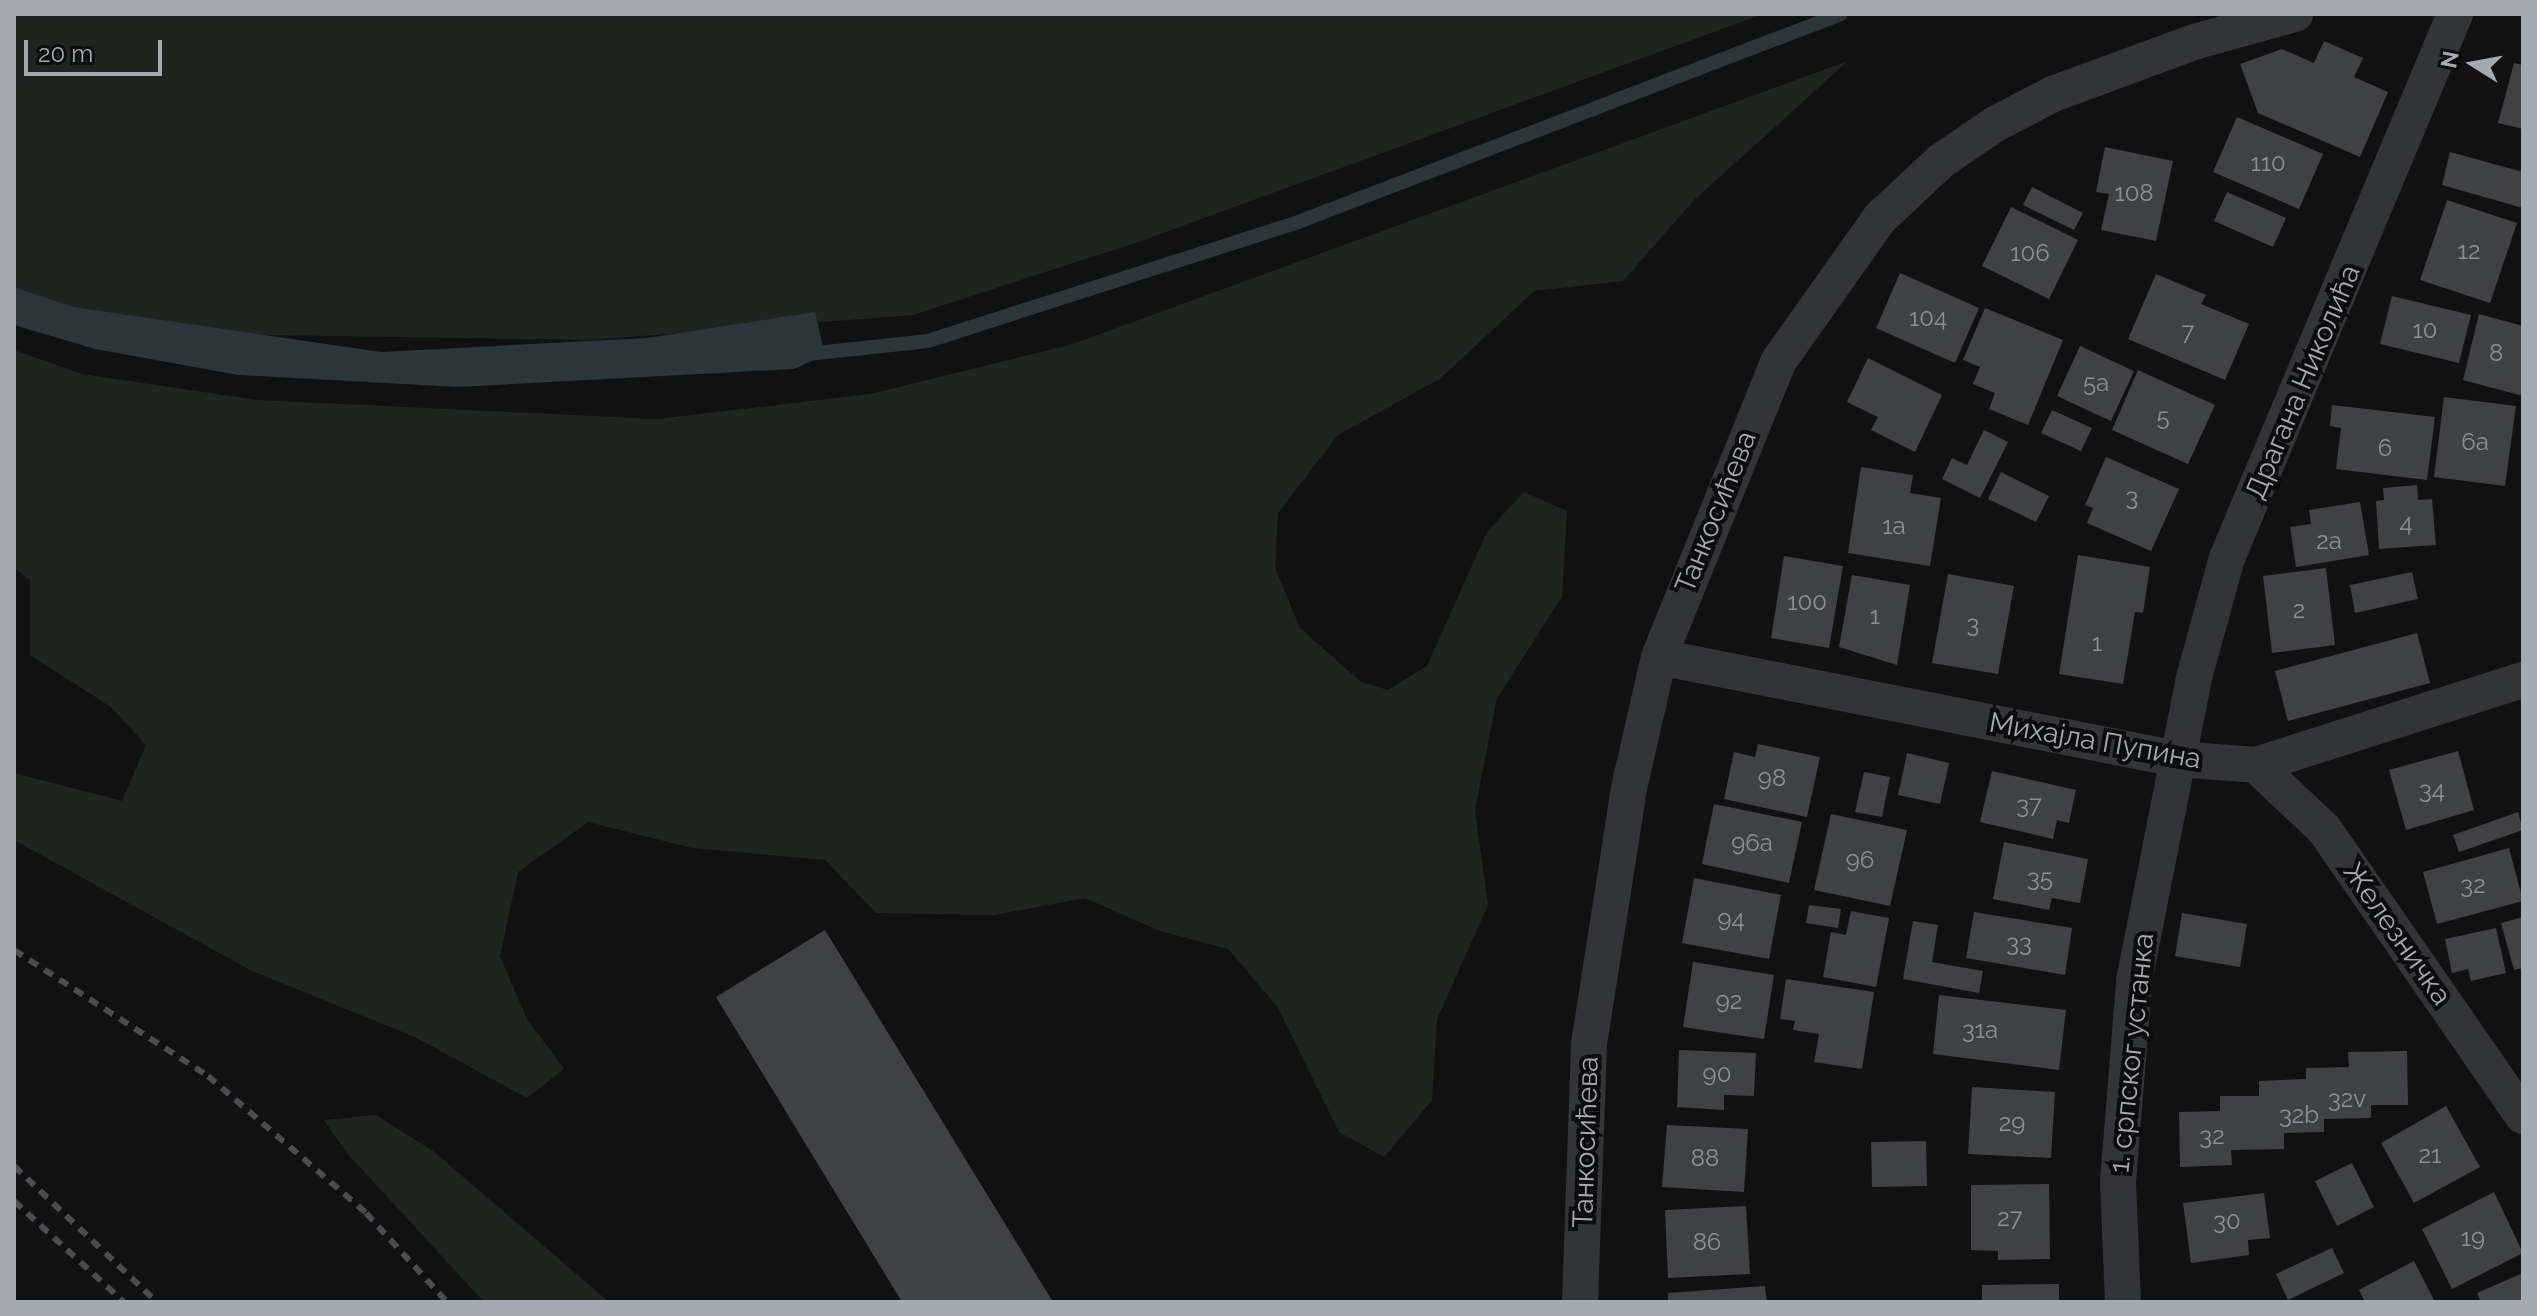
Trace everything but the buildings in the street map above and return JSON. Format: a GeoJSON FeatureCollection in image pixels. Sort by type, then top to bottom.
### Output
{"type":"FeatureCollection","features":[{"type":"Feature","properties":{"kind":"street","name":"Танкосићева"},"geometry":{"type":"LineString","coordinates":[[1580,1302],[1589,1044],[1629,788],[1659,657],[1778,362],[1880,218],[1941,161],[2053,94],[2194,42],[2295,14]]}},
{"type":"Feature","properties":{"kind":"street","name":"Драгана Николића"},"geometry":{"type":"LineString","coordinates":[[2177,759],[2227,558],[2455,14]]}},
{"type":"Feature","properties":{"kind":"street","name":"Михајла Пупина"},"geometry":{"type":"LineString","coordinates":[[1659,657],[2177,759],[2256,765],[2523,680]]}},
{"type":"Feature","properties":{"kind":"street","name":"1. српског устанка"},"geometry":{"type":"LineString","coordinates":[[2123,1302],[2118,1182],[2124,1076],[2134,981],[2177,759]]}},
{"type":"Feature","properties":{"kind":"street","name":"Железничка"},"geometry":{"type":"LineString","coordinates":[[2256,765],[2324,829],[2523,1116]]}},
{"type":"Feature","properties":{"kind":"shaded area"},"geometry":{"type":"Polygon","coordinates":[[[14,14],[1763,14],[1141,241],[913,315],[591,340],[197,334],[73,307],[14,287],[14,14]]]}},
{"type":"Feature","properties":{"kind":"shaded area"},"geometry":{"type":"Polygon","coordinates":[[[1848,61],[1694,200],[1623,281],[1534,291],[1441,378],[1338,435],[1278,513],[1275,568],[1300,628],[1361,682],[1388,690],[1427,666],[1487,532],[1524,492],[1567,511],[1562,597],[1497,698],[1475,810],[1488,905],[1437,1019],[1432,1100],[1384,1157],[1339,1132],[1277,1006],[1228,949],[1160,931],[1085,898],[994,915],[876,913],[825,860],[692,848],[588,822],[518,872],[500,956],[527,1019],[564,1069],[527,1098],[415,1037],[252,971],[14,840],[14,773],[122,801],[146,745],[111,707],[30,655],[30,580],[14,568],[14,350],[82,374],[258,400],[657,419],[870,394],[1070,345],[1848,61]]]}},
{"type":"Feature","properties":{"kind":"shaded area"},"geometry":{"type":"Polygon","coordinates":[[[14,287],[73,307],[381,352],[647,338],[815,312],[825,355],[794,369],[458,387],[238,375],[95,349],[14,325],[14,287]]]}},
{"type":"Feature","properties":{"kind":"shaded area"},"geometry":{"type":"Polygon","coordinates":[[[376,1115],[433,1151],[609,1302],[484,1302],[346,1152],[324,1120],[376,1115]]]}},
{"type":"Feature","properties":{"kind":"waterway"},"geometry":{"type":"LineString","coordinates":[[808,354],[928,341],[1298,222],[1841,14]]}},
{"type":"Feature","properties":{"kind":"railway"},"geometry":{"type":"LineString","coordinates":[[14,950],[208,1076],[366,1213],[447,1302]]}},
{"type":"Feature","properties":{"kind":"railway"},"geometry":{"type":"LineString","coordinates":[[14,1166],[157,1302]]}},
{"type":"Feature","properties":{"kind":"railway"},"geometry":{"type":"LineString","coordinates":[[14,1201],[124,1302]]}}]}
